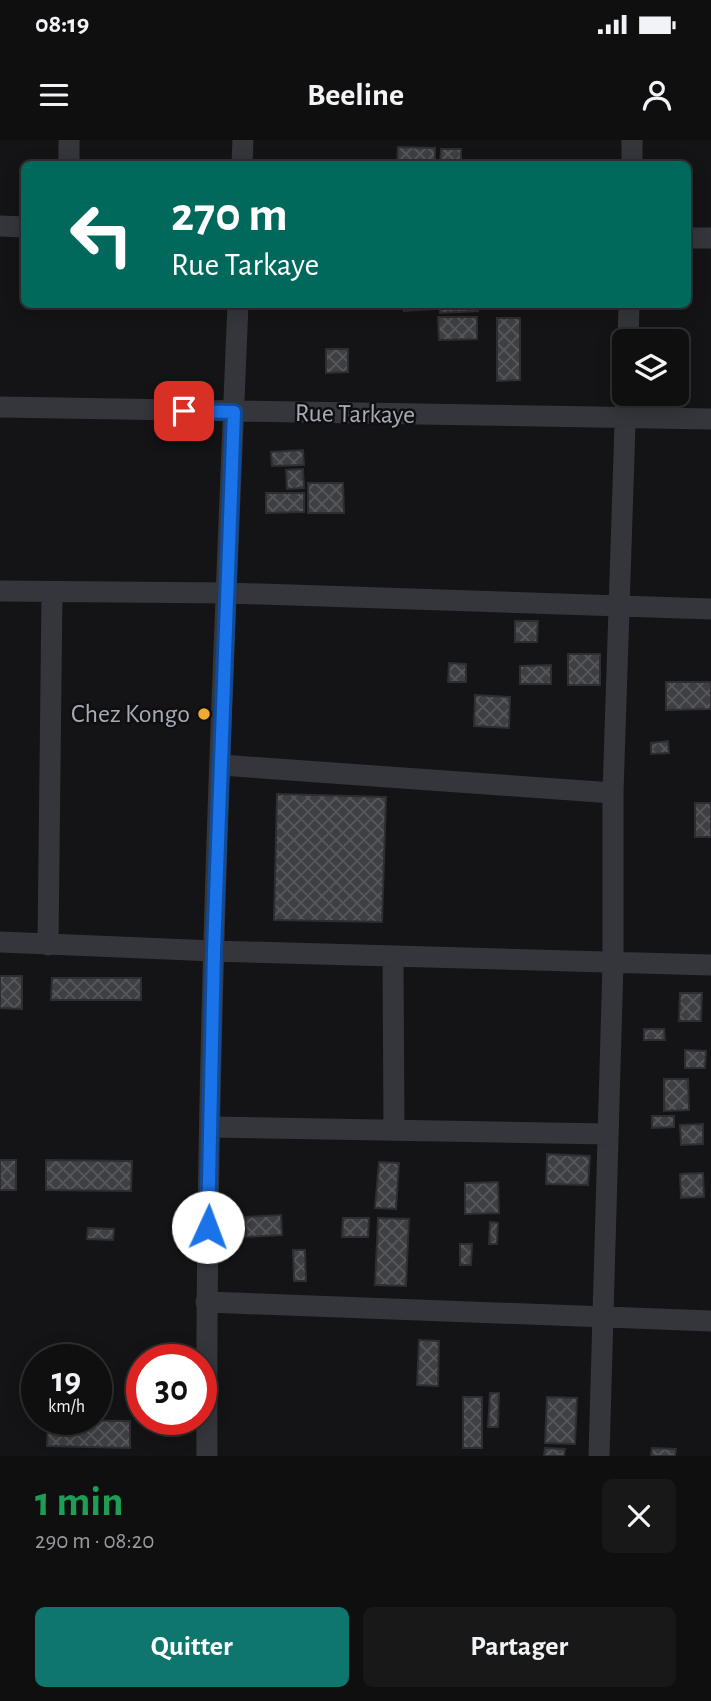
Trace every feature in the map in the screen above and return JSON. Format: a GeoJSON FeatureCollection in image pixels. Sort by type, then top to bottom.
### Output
{"type":"FeatureCollection","features":[{"type":"Feature","properties":{"kind":"street"},"geometry":{"type":"LineString","coordinates":[[69,140],[69,161]]}},
{"type":"Feature","properties":{"kind":"street"},"geometry":{"type":"LineString","coordinates":[[242,161],[243,140]]}},
{"type":"Feature","properties":{"kind":"street"},"geometry":{"type":"LineString","coordinates":[[632,140],[632,161]]}},
{"type":"Feature","properties":{"kind":"street"},"geometry":{"type":"LineString","coordinates":[[0,226],[21,227]]}},
{"type":"Feature","properties":{"kind":"street"},"geometry":{"type":"LineString","coordinates":[[691,238],[711,238]]}},
{"type":"Feature","properties":{"kind":"street"},"geometry":{"type":"LineString","coordinates":[[207,1456],[206,1302],[214,951],[238,308]]}},
{"type":"Feature","properties":{"kind":"street"},"geometry":{"type":"LineString","coordinates":[[628,329],[629,308]]}},
{"type":"Feature","properties":{"kind":"street"},"geometry":{"type":"LineString","coordinates":[[599,1456],[614,963],[613,793],[626,406]]}},
{"type":"Feature","properties":{"kind":"street","name":"Rue Tarkaye"},"geometry":{"type":"LineString","coordinates":[[0,407],[711,419]]}},
{"type":"Feature","properties":{"kind":"street"},"geometry":{"type":"LineString","coordinates":[[0,591],[228,593],[711,609]]}},
{"type":"Feature","properties":{"kind":"street"},"geometry":{"type":"LineString","coordinates":[[48,945],[52,592]]}},
{"type":"Feature","properties":{"kind":"street"},"geometry":{"type":"LineString","coordinates":[[221,765],[613,793]]}},
{"type":"Feature","properties":{"kind":"street"},"geometry":{"type":"LineString","coordinates":[[0,942],[393,957],[711,965]]}},
{"type":"Feature","properties":{"kind":"street"},"geometry":{"type":"LineString","coordinates":[[393,957],[394,1130]]}},
{"type":"Feature","properties":{"kind":"street"},"geometry":{"type":"LineString","coordinates":[[211,1128],[608,1134]]}},
{"type":"Feature","properties":{"kind":"street"},"geometry":{"type":"LineString","coordinates":[[206,1302],[711,1321]]}},
{"type":"Feature","properties":{"kind":"building"},"geometry":{"type":"Polygon","coordinates":[[[398,147],[435,148],[435,161],[397,161],[398,147]]]}},
{"type":"Feature","properties":{"kind":"building"},"geometry":{"type":"Polygon","coordinates":[[[441,149],[461,149],[461,161],[440,161],[441,149]]]}},
{"type":"Feature","properties":{"kind":"building"},"geometry":{"type":"Polygon","coordinates":[[[404,308],[434,308],[434,309],[404,311],[404,308]]]}},
{"type":"Feature","properties":{"kind":"building"},"geometry":{"type":"Polygon","coordinates":[[[439,308],[478,308],[478,311],[440,313],[439,308]]]}},
{"type":"Feature","properties":{"kind":"building"},"geometry":{"type":"Polygon","coordinates":[[[438,317],[477,317],[477,339],[439,340],[438,317]]]}},
{"type":"Feature","properties":{"kind":"building"},"geometry":{"type":"Polygon","coordinates":[[[497,318],[520,318],[520,380],[497,381],[497,318]]]}},
{"type":"Feature","properties":{"kind":"building"},"geometry":{"type":"Polygon","coordinates":[[[326,349],[348,349],[348,372],[326,373],[326,349]]]}},
{"type":"Feature","properties":{"kind":"building"},"geometry":{"type":"Polygon","coordinates":[[[303,450],[304,465],[272,466],[271,452],[303,450]]]}},
{"type":"Feature","properties":{"kind":"building"},"geometry":{"type":"Polygon","coordinates":[[[303,469],[304,488],[287,489],[286,470],[303,469]]]}},
{"type":"Feature","properties":{"kind":"building"},"geometry":{"type":"Polygon","coordinates":[[[308,483],[343,483],[344,513],[308,513],[308,483]]]}},
{"type":"Feature","properties":{"kind":"building"},"geometry":{"type":"Polygon","coordinates":[[[266,493],[304,493],[304,512],[266,513],[266,493]]]}},
{"type":"Feature","properties":{"kind":"building"},"geometry":{"type":"Polygon","coordinates":[[[515,621],[538,621],[537,642],[515,642],[515,621]]]}},
{"type":"Feature","properties":{"kind":"building"},"geometry":{"type":"Polygon","coordinates":[[[568,654],[600,654],[600,685],[568,685],[568,654]]]}},
{"type":"Feature","properties":{"kind":"building"},"geometry":{"type":"Polygon","coordinates":[[[449,663],[466,664],[466,682],[448,682],[449,663]]]}},
{"type":"Feature","properties":{"kind":"building"},"geometry":{"type":"Polygon","coordinates":[[[551,665],[551,684],[520,684],[520,666],[551,665]]]}},
{"type":"Feature","properties":{"kind":"building"},"geometry":{"type":"Polygon","coordinates":[[[666,682],[711,682],[711,709],[666,710],[666,682]]]}},
{"type":"Feature","properties":{"kind":"building"},"geometry":{"type":"Polygon","coordinates":[[[475,695],[510,697],[509,728],[474,726],[475,695]]]}},
{"type":"Feature","properties":{"kind":"building"},"geometry":{"type":"Polygon","coordinates":[[[668,741],[669,753],[651,754],[651,743],[668,741]]]}},
{"type":"Feature","properties":{"kind":"building"},"geometry":{"type":"Polygon","coordinates":[[[277,794],[386,797],[382,922],[274,920],[277,794]]]}},
{"type":"Feature","properties":{"kind":"building"},"geometry":{"type":"Polygon","coordinates":[[[695,803],[711,803],[711,837],[695,837],[695,803]]]}},
{"type":"Feature","properties":{"kind":"building"},"geometry":{"type":"Polygon","coordinates":[[[0,976],[22,976],[22,1009],[0,1008],[0,976]]]}},
{"type":"Feature","properties":{"kind":"building"},"geometry":{"type":"Polygon","coordinates":[[[52,978],[141,978],[141,1000],[51,1000],[52,978]]]}},
{"type":"Feature","properties":{"kind":"building"},"geometry":{"type":"Polygon","coordinates":[[[680,993],[702,993],[701,1021],[679,1021],[680,993]]]}},
{"type":"Feature","properties":{"kind":"building"},"geometry":{"type":"Polygon","coordinates":[[[644,1029],[664,1029],[665,1040],[644,1040],[644,1029]]]}},
{"type":"Feature","properties":{"kind":"building"},"geometry":{"type":"Polygon","coordinates":[[[685,1050],[706,1051],[705,1068],[685,1068],[685,1050]]]}},
{"type":"Feature","properties":{"kind":"building"},"geometry":{"type":"Polygon","coordinates":[[[664,1079],[688,1079],[689,1110],[664,1111],[664,1079]]]}},
{"type":"Feature","properties":{"kind":"building"},"geometry":{"type":"Polygon","coordinates":[[[652,1116],[674,1116],[674,1127],[652,1128],[652,1116]]]}},
{"type":"Feature","properties":{"kind":"building"},"geometry":{"type":"Polygon","coordinates":[[[703,1124],[703,1144],[681,1145],[680,1125],[703,1124]]]}},
{"type":"Feature","properties":{"kind":"building"},"geometry":{"type":"Polygon","coordinates":[[[547,1154],[590,1156],[588,1185],[546,1184],[547,1154]]]}},
{"type":"Feature","properties":{"kind":"building"},"geometry":{"type":"Polygon","coordinates":[[[0,1160],[16,1160],[16,1190],[0,1190],[0,1160]]]}},
{"type":"Feature","properties":{"kind":"building"},"geometry":{"type":"Polygon","coordinates":[[[46,1160],[132,1161],[131,1191],[46,1190],[46,1160]]]}},
{"type":"Feature","properties":{"kind":"building"},"geometry":{"type":"Polygon","coordinates":[[[379,1162],[399,1163],[396,1209],[375,1208],[379,1162]]]}},
{"type":"Feature","properties":{"kind":"building"},"geometry":{"type":"Polygon","coordinates":[[[703,1173],[704,1197],[681,1198],[680,1174],[703,1173]]]}},
{"type":"Feature","properties":{"kind":"building"},"geometry":{"type":"Polygon","coordinates":[[[498,1182],[499,1213],[465,1214],[465,1183],[498,1182]]]}},
{"type":"Feature","properties":{"kind":"building"},"geometry":{"type":"Polygon","coordinates":[[[281,1215],[282,1235],[246,1237],[245,1217],[281,1215]]]}},
{"type":"Feature","properties":{"kind":"building"},"geometry":{"type":"Polygon","coordinates":[[[343,1218],[369,1218],[368,1237],[342,1237],[343,1218]]]}},
{"type":"Feature","properties":{"kind":"building"},"geometry":{"type":"Polygon","coordinates":[[[378,1218],[409,1219],[406,1286],[375,1285],[378,1218]]]}},
{"type":"Feature","properties":{"kind":"building"},"geometry":{"type":"Polygon","coordinates":[[[490,1222],[498,1223],[497,1244],[489,1244],[490,1222]]]}},
{"type":"Feature","properties":{"kind":"building"},"geometry":{"type":"Polygon","coordinates":[[[88,1228],[114,1229],[113,1240],[87,1239],[88,1228]]]}},
{"type":"Feature","properties":{"kind":"building"},"geometry":{"type":"Polygon","coordinates":[[[460,1244],[472,1244],[471,1265],[460,1265],[460,1244]]]}},
{"type":"Feature","properties":{"kind":"building"},"geometry":{"type":"Polygon","coordinates":[[[293,1250],[305,1250],[306,1281],[294,1281],[293,1250]]]}},
{"type":"Feature","properties":{"kind":"building"},"geometry":{"type":"Polygon","coordinates":[[[419,1340],[439,1341],[438,1386],[417,1385],[419,1340]]]}},
{"type":"Feature","properties":{"kind":"building"},"geometry":{"type":"Polygon","coordinates":[[[490,1393],[499,1393],[498,1427],[488,1427],[490,1393]]]}},
{"type":"Feature","properties":{"kind":"building"},"geometry":{"type":"Polygon","coordinates":[[[463,1397],[482,1397],[482,1448],[463,1448],[463,1397]]]}},
{"type":"Feature","properties":{"kind":"building"},"geometry":{"type":"Polygon","coordinates":[[[547,1397],[577,1398],[575,1444],[545,1443],[547,1397]]]}},
{"type":"Feature","properties":{"kind":"building"},"geometry":{"type":"Polygon","coordinates":[[[112,1421],[126,1421],[126,1435],[130,1435],[130,1448],[47,1446],[47,1435],[112,1435],[112,1421]]]}},
{"type":"Feature","properties":{"kind":"building"},"geometry":{"type":"Polygon","coordinates":[[[545,1448],[565,1449],[564,1456],[544,1456],[545,1448]]]}},
{"type":"Feature","properties":{"kind":"building"},"geometry":{"type":"Polygon","coordinates":[[[652,1448],[676,1449],[675,1456],[651,1456],[652,1448]]]}},
{"type":"Feature","properties":{"kind":"place","name":"Chez Kongo"},"geometry":{"type":"Point","coordinates":[204,714]}},
{"type":"Feature","properties":{"kind":"route"},"geometry":{"type":"LineString","coordinates":[[184,411],[234,412],[214,951],[208,1227]]}}]}
